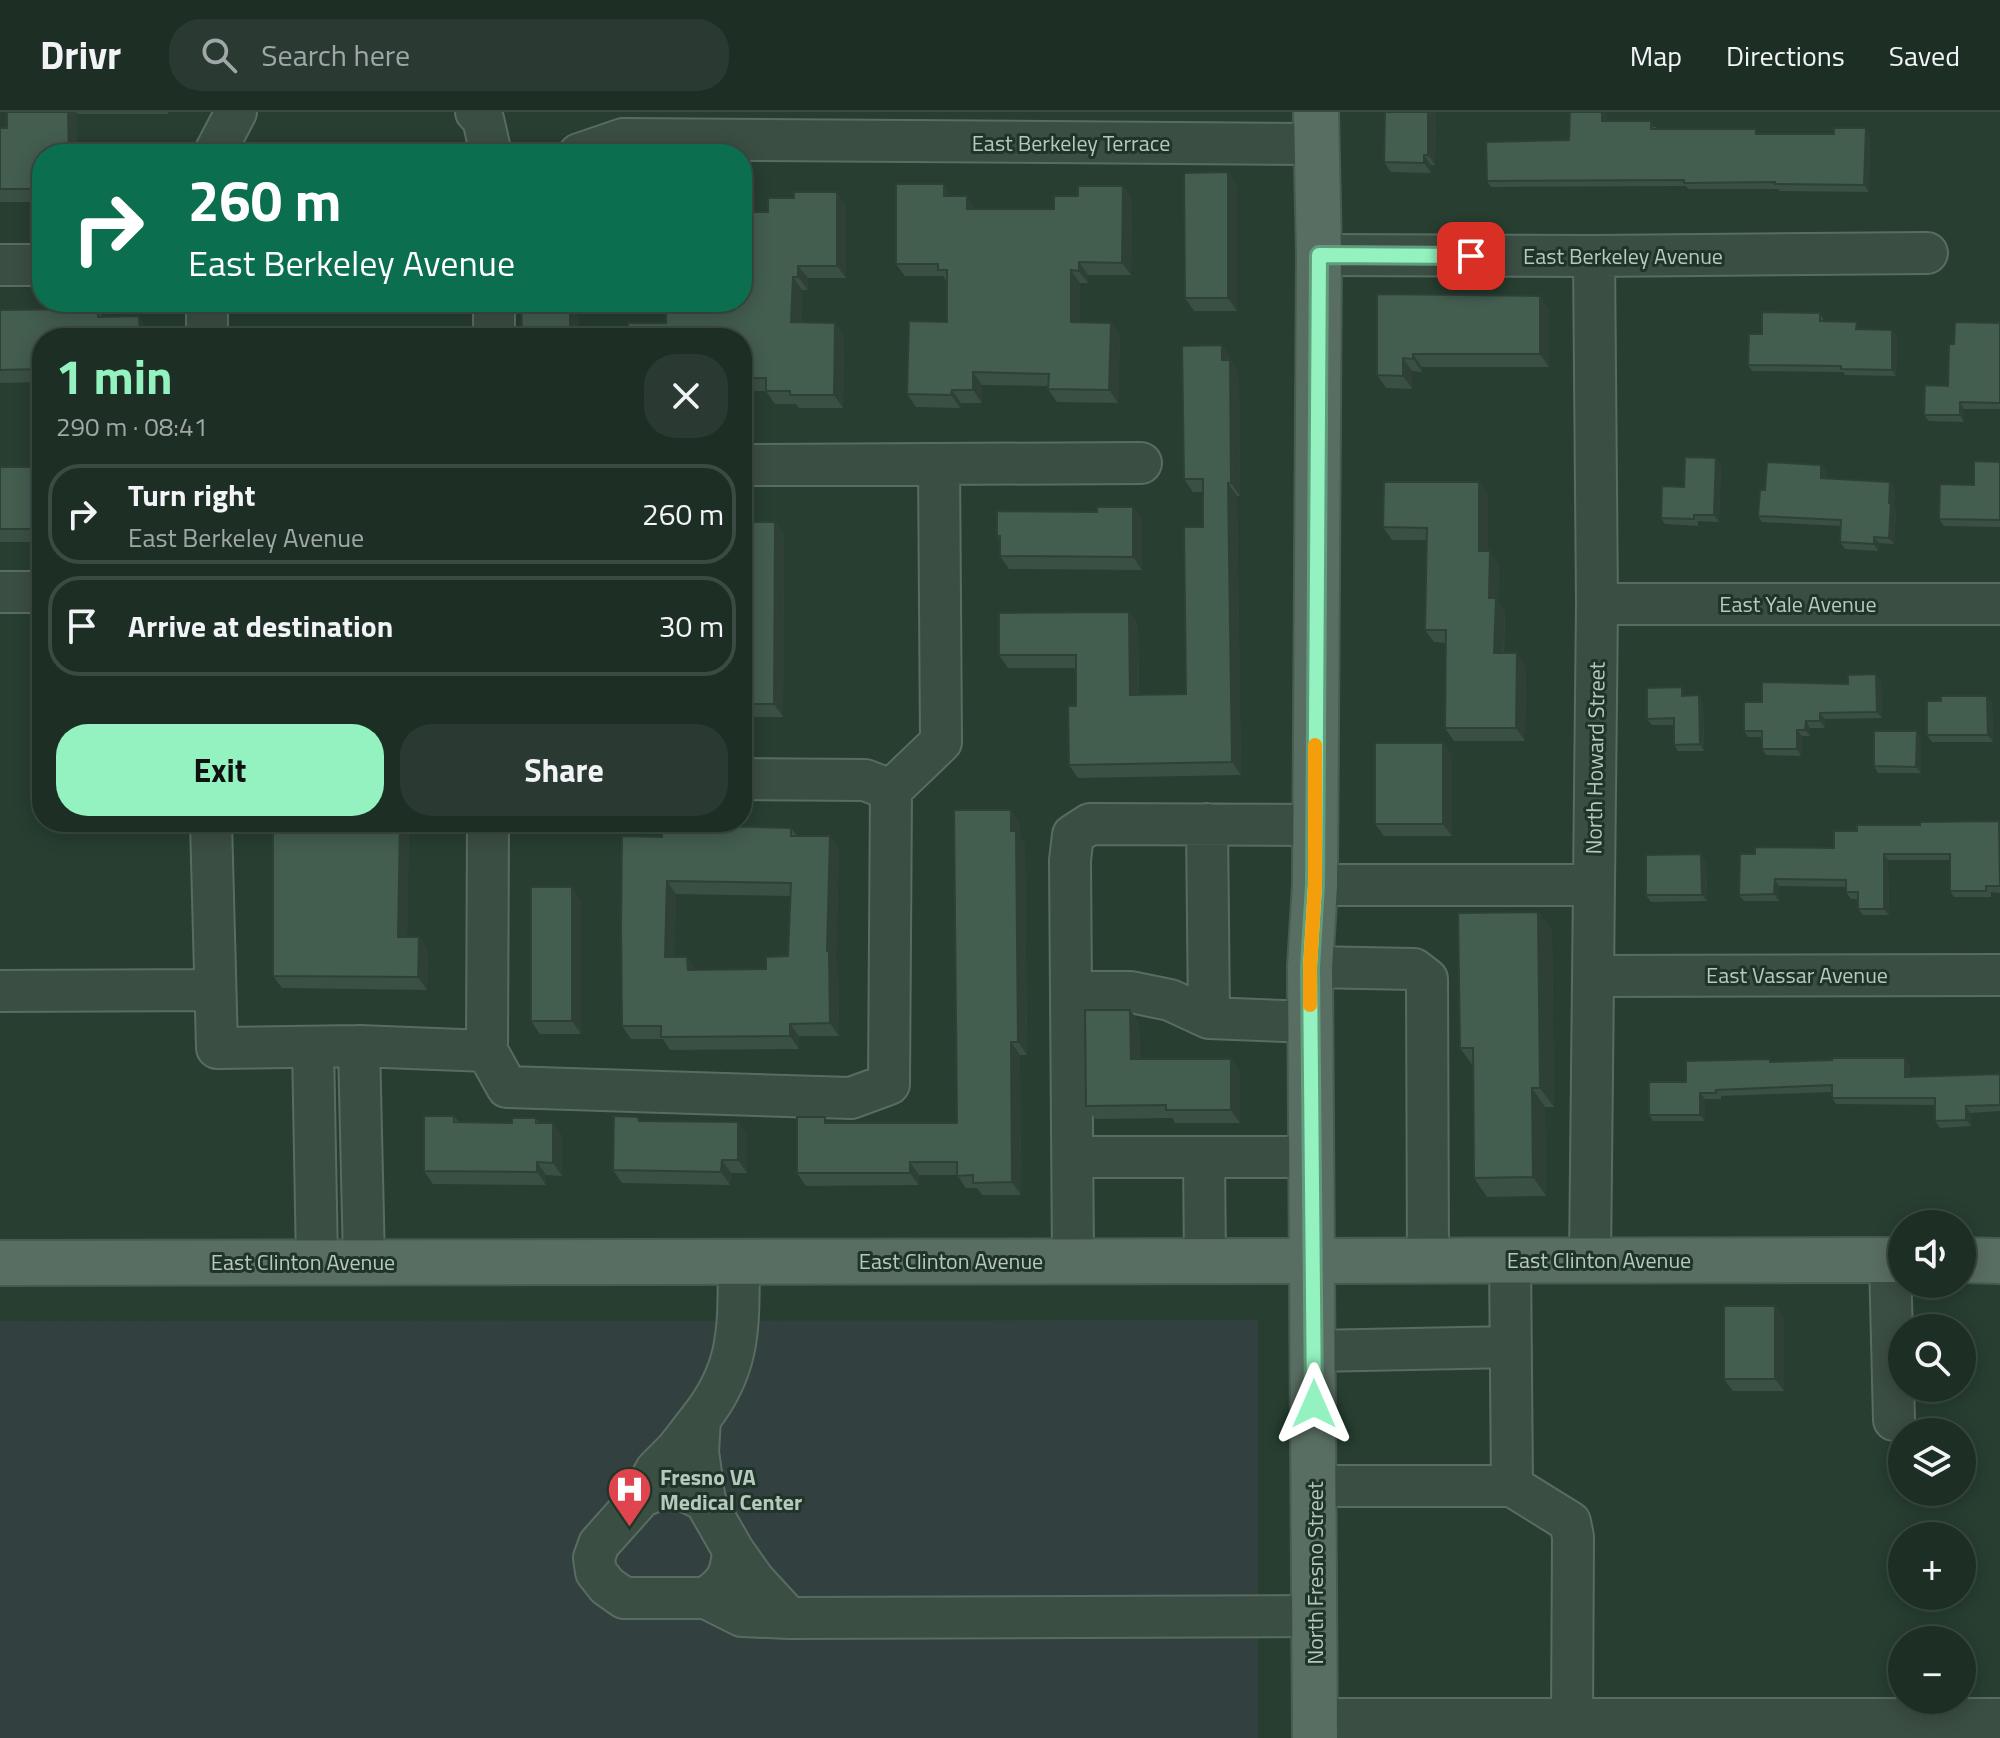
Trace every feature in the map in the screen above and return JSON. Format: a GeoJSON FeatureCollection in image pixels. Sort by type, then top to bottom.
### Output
{"type":"FeatureCollection","features":[{"type":"Feature","properties":{"kind":"main road","name":"North Fresno Street"},"geometry":{"type":"LineString","coordinates":[[1315,1728],[1310,967],[1315,885],[1319,255],[1316,128]]}},
{"type":"Feature","properties":{"kind":"main road","name":"East Clinton Avenue"},"geometry":{"type":"LineString","coordinates":[[0,1263],[1888,1260]]}},
{"type":"Feature","properties":{"kind":"main road"},"geometry":{"type":"LineString","coordinates":[[1976,1260],[2000,1261]]}},
{"type":"Feature","properties":{"kind":"street"},"geometry":{"type":"LineString","coordinates":[[219,144],[236,112]]}},
{"type":"Feature","properties":{"kind":"street"},"geometry":{"type":"LineString","coordinates":[[476,112],[483,119],[489,144]]}},
{"type":"Feature","properties":{"kind":"street","name":"East Berkeley Terrace"},"geometry":{"type":"LineString","coordinates":[[608,144],[623,139],[826,127],[1316,128]]}},
{"type":"Feature","properties":{"kind":"street","name":"East Berkeley Avenue"},"geometry":{"type":"LineString","coordinates":[[1319,255],[1927,253]]}},
{"type":"Feature","properties":{"kind":"street","name":"North Howard Street"},"geometry":{"type":"LineString","coordinates":[[1590,1260],[1597,604],[1594,256]]}},
{"type":"Feature","properties":{"kind":"street"},"geometry":{"type":"LineString","coordinates":[[0,265],[32,265]]}},
{"type":"Feature","properties":{"kind":"street"},"geometry":{"type":"LineString","coordinates":[[752,465],[1141,463]]}},
{"type":"Feature","properties":{"kind":"street"},"geometry":{"type":"LineString","coordinates":[[488,832],[487,1051],[507,1087],[851,1098],[889,1084],[891,790],[941,742],[939,464]]}},
{"type":"Feature","properties":{"kind":"street"},"geometry":{"type":"LineString","coordinates":[[0,592],[32,592]]}},
{"type":"Feature","properties":{"kind":"street","name":"East Yale Avenue"},"geometry":{"type":"LineString","coordinates":[[1597,604],[2000,604]]}},
{"type":"Feature","properties":{"kind":"street"},"geometry":{"type":"LineString","coordinates":[[752,779],[865,780],[891,790]]}},
{"type":"Feature","properties":{"kind":"street"},"geometry":{"type":"LineString","coordinates":[[1073,1261],[1070,860],[1073,835],[1090,824],[1315,825]]}},
{"type":"Feature","properties":{"kind":"street"},"geometry":{"type":"LineString","coordinates":[[1207,824],[1209,1018]]}},
{"type":"Feature","properties":{"kind":"street"},"geometry":{"type":"LineString","coordinates":[[211,832],[217,1048],[359,1046],[487,1051]]}},
{"type":"Feature","properties":{"kind":"street"},"geometry":{"type":"LineString","coordinates":[[1315,885],[1593,885]]}},
{"type":"Feature","properties":{"kind":"street"},"geometry":{"type":"LineString","coordinates":[[1310,967],[1414,969],[1427,979],[1428,1260]]}},
{"type":"Feature","properties":{"kind":"street","name":"East Vassar Avenue"},"geometry":{"type":"LineString","coordinates":[[1594,976],[2000,975]]}},
{"type":"Feature","properties":{"kind":"street"},"geometry":{"type":"LineString","coordinates":[[0,991],[215,990]]}},
{"type":"Feature","properties":{"kind":"street"},"geometry":{"type":"LineString","coordinates":[[1071,992],[1131,992],[1170,1000],[1209,1018],[1311,1022]]}},
{"type":"Feature","properties":{"kind":"street"},"geometry":{"type":"LineString","coordinates":[[359,1046],[364,1262]]}},
{"type":"Feature","properties":{"kind":"street"},"geometry":{"type":"LineString","coordinates":[[313,1047],[317,1262]]}},
{"type":"Feature","properties":{"kind":"street"},"geometry":{"type":"LineString","coordinates":[[1073,1157],[1312,1157]]}},
{"type":"Feature","properties":{"kind":"street"},"geometry":{"type":"LineString","coordinates":[[1204,1157],[1205,1260]]}},
{"type":"Feature","properties":{"kind":"street"},"geometry":{"type":"LineString","coordinates":[[1510,1260],[1512,1486]]}},
{"type":"Feature","properties":{"kind":"street"},"geometry":{"type":"LineString","coordinates":[[739,1261],[738,1326],[731,1366],[723,1385],[676,1450],[656,1470],[641,1497],[599,1544],[594,1558],[596,1572],[607,1586],[624,1598],[706,1598],[742,1616],[789,1618],[1315,1616]]}},
{"type":"Feature","properties":{"kind":"street"},"geometry":{"type":"LineString","coordinates":[[1894,1418],[1896,1298]]}},
{"type":"Feature","properties":{"kind":"street"},"geometry":{"type":"LineString","coordinates":[[1313,1351],[1511,1347]]}},
{"type":"Feature","properties":{"kind":"street"},"geometry":{"type":"LineString","coordinates":[[700,1419],[698,1452],[705,1501],[754,1580],[789,1618]]}},
{"type":"Feature","properties":{"kind":"street"},"geometry":{"type":"LineString","coordinates":[[1314,1486],[1512,1486],[1570,1522],[1573,1537],[1572,1719]]}},
{"type":"Feature","properties":{"kind":"street"},"geometry":{"type":"LineString","coordinates":[[641,1497],[657,1490],[673,1489],[688,1492],[705,1501]]}},
{"type":"Feature","properties":{"kind":"street"},"geometry":{"type":"LineString","coordinates":[[706,1598],[728,1579],[733,1550]]}},
{"type":"Feature","properties":{"kind":"street"},"geometry":{"type":"LineString","coordinates":[[1315,1728],[1572,1719],[2000,1719]]}},
{"type":"Feature","properties":{"kind":"shaded area","name":"Fresno VA Medical Center"},"geometry":{"type":"Polygon","coordinates":[[[1258,1320],[1258,1738],[0,1738],[0,1321],[1258,1320]]]}},
{"type":"Feature","properties":{"kind":"building"},"geometry":{"type":"Polygon","coordinates":[[[7,112],[68,112],[69,144],[32,144],[32,189],[0,189],[0,128],[7,128],[7,112]]]}},
{"type":"Feature","properties":{"kind":"building"},"geometry":{"type":"Polygon","coordinates":[[[1385,112],[1428,112],[1428,155],[1424,155],[1424,163],[1384,162],[1385,112]]]}},
{"type":"Feature","properties":{"kind":"building"},"geometry":{"type":"Polygon","coordinates":[[[1570,112],[1602,112],[1602,121],[1651,121],[1651,129],[1756,129],[1756,134],[1834,134],[1834,128],[1866,128],[1864,185],[1684,183],[1684,180],[1487,181],[1486,142],[1569,140],[1570,112]]]}},
{"type":"Feature","properties":{"kind":"building"},"geometry":{"type":"Polygon","coordinates":[[[1228,172],[1228,298],[1185,298],[1184,173],[1228,172]]]}},
{"type":"Feature","properties":{"kind":"building"},"geometry":{"type":"Polygon","coordinates":[[[896,184],[944,184],[944,196],[967,196],[967,209],[1054,209],[1054,196],[1078,196],[1078,186],[1123,186],[1122,263],[1079,262],[1079,271],[1071,270],[1071,322],[1111,323],[1109,390],[1048,389],[1049,374],[973,372],[973,390],[952,390],[951,395],[907,394],[909,321],[947,322],[947,270],[938,270],[938,264],[896,264],[896,184]]]}},
{"type":"Feature","properties":{"kind":"building"},"geometry":{"type":"Polygon","coordinates":[[[794,192],[837,192],[837,266],[798,266],[798,277],[793,277],[791,322],[835,323],[834,395],[790,395],[790,391],[766,391],[766,378],[752,378],[752,328],[628,328],[628,323],[666,323],[666,312],[752,312],[752,212],[768,212],[768,198],[794,198],[794,192]]]}},
{"type":"Feature","properties":{"kind":"building"},"geometry":{"type":"Polygon","coordinates":[[[1377,294],[1540,296],[1540,354],[1413,354],[1413,359],[1403,358],[1403,376],[1377,375],[1377,294]]]}},
{"type":"Feature","properties":{"kind":"building"},"geometry":{"type":"Polygon","coordinates":[[[0,310],[98,312],[98,317],[139,316],[140,328],[32,328],[32,369],[0,370],[0,310]]]}},
{"type":"Feature","properties":{"kind":"building"},"geometry":{"type":"Polygon","coordinates":[[[521,312],[570,312],[570,328],[522,328],[521,312]]]}},
{"type":"Feature","properties":{"kind":"building"},"geometry":{"type":"Polygon","coordinates":[[[1762,312],[1820,313],[1820,321],[1857,322],[1856,329],[1892,330],[1892,370],[1748,365],[1749,334],[1762,334],[1762,312]]]}},
{"type":"Feature","properties":{"kind":"building"},"geometry":{"type":"Polygon","coordinates":[[[1955,322],[2000,323],[2000,403],[1960,402],[1960,415],[1924,415],[1925,385],[1948,386],[1949,344],[1954,344],[1955,322]]]}},
{"type":"Feature","properties":{"kind":"building"},"geometry":{"type":"Polygon","coordinates":[[[1222,345],[1222,360],[1230,360],[1231,483],[1228,483],[1232,762],[1069,765],[1068,706],[1076,706],[1076,655],[999,655],[999,613],[1129,612],[1130,695],[1186,694],[1184,527],[1203,527],[1203,479],[1184,479],[1182,346],[1222,345]]]}},
{"type":"Feature","properties":{"kind":"building"},"geometry":{"type":"Polygon","coordinates":[[[1685,457],[1716,458],[1714,515],[1694,515],[1694,519],[1661,518],[1662,486],[1684,487],[1685,457]]]}},
{"type":"Feature","properties":{"kind":"building"},"geometry":{"type":"Polygon","coordinates":[[[1974,461],[2000,462],[2000,520],[1939,519],[1940,484],[1974,485],[1974,461]]]}},
{"type":"Feature","properties":{"kind":"building"},"geometry":{"type":"Polygon","coordinates":[[[1767,462],[1821,465],[1821,478],[1890,482],[1889,538],[1874,537],[1874,544],[1840,542],[1841,520],[1758,516],[1760,490],[1765,490],[1767,462]]]}},
{"type":"Feature","properties":{"kind":"building"},"geometry":{"type":"Polygon","coordinates":[[[0,467],[32,467],[32,529],[0,529],[0,467]]]}},
{"type":"Feature","properties":{"kind":"building"},"geometry":{"type":"Polygon","coordinates":[[[1384,482],[1479,482],[1479,551],[1490,551],[1489,598],[1496,598],[1494,653],[1517,653],[1516,728],[1445,728],[1446,630],[1425,630],[1427,528],[1383,527],[1384,482]]]}},
{"type":"Feature","properties":{"kind":"building"},"geometry":{"type":"Polygon","coordinates":[[[1097,507],[1133,507],[1133,557],[1000,556],[997,511],[1097,512],[1097,507]]]}},
{"type":"Feature","properties":{"kind":"building"},"geometry":{"type":"Polygon","coordinates":[[[752,522],[775,522],[774,704],[752,704],[752,522]]]}},
{"type":"Feature","properties":{"kind":"building"},"geometry":{"type":"Polygon","coordinates":[[[1876,674],[1877,712],[1820,713],[1820,721],[1806,721],[1805,730],[1797,730],[1797,749],[1762,749],[1762,731],[1744,731],[1744,702],[1762,702],[1762,682],[1848,684],[1848,675],[1876,674]]]}},
{"type":"Feature","properties":{"kind":"building"},"geometry":{"type":"Polygon","coordinates":[[[1682,687],[1682,696],[1699,695],[1700,744],[1674,745],[1674,718],[1647,719],[1647,688],[1682,687]]]}},
{"type":"Feature","properties":{"kind":"building"},"geometry":{"type":"Polygon","coordinates":[[[1941,696],[1987,696],[1988,735],[1927,735],[1927,701],[1941,701],[1941,696]]]}},
{"type":"Feature","properties":{"kind":"building"},"geometry":{"type":"Polygon","coordinates":[[[1874,731],[1917,731],[1916,767],[1874,766],[1874,731]]]}},
{"type":"Feature","properties":{"kind":"building"},"geometry":{"type":"Polygon","coordinates":[[[1375,743],[1443,743],[1443,824],[1375,824],[1375,743]]]}},
{"type":"Feature","properties":{"kind":"building"},"geometry":{"type":"Polygon","coordinates":[[[954,810],[1011,810],[1011,831],[1016,831],[1018,1042],[1011,1042],[1012,1182],[973,1183],[973,1175],[957,1176],[957,1162],[910,1162],[910,1173],[797,1173],[797,1117],[825,1117],[825,1123],[957,1123],[954,810]]]}},
{"type":"Feature","properties":{"kind":"building"},"geometry":{"type":"Polygon","coordinates":[[[1999,821],[2000,886],[1986,886],[1986,891],[1950,891],[1950,854],[1884,854],[1884,909],[1858,909],[1858,892],[1846,892],[1846,880],[1775,879],[1774,894],[1739,895],[1740,854],[1755,854],[1755,847],[1834,848],[1834,831],[1857,831],[1857,825],[1999,821]]]}},
{"type":"Feature","properties":{"kind":"building"},"geometry":{"type":"Polygon","coordinates":[[[752,827],[791,828],[791,836],[830,836],[827,951],[830,1023],[790,1024],[790,1036],[661,1037],[661,1026],[622,1026],[622,836],[662,837],[662,832],[752,832],[752,827]],[[667,881],[665,957],[687,957],[688,970],[766,969],[766,957],[788,956],[791,883],[667,881]]]}},
{"type":"Feature","properties":{"kind":"building"},"geometry":{"type":"Polygon","coordinates":[[[273,832],[400,832],[398,937],[419,937],[418,977],[273,976],[273,832]]]}},
{"type":"Feature","properties":{"kind":"building"},"geometry":{"type":"Polygon","coordinates":[[[1701,854],[1702,895],[1646,895],[1646,855],[1701,854]]]}},
{"type":"Feature","properties":{"kind":"building"},"geometry":{"type":"Polygon","coordinates":[[[531,887],[572,887],[572,1021],[531,1021],[531,887]]]}},
{"type":"Feature","properties":{"kind":"building"},"geometry":{"type":"Polygon","coordinates":[[[1538,912],[1540,1088],[1532,1088],[1533,1177],[1474,1178],[1473,1048],[1460,1048],[1458,913],[1538,912]]]}},
{"type":"Feature","properties":{"kind":"building"},"geometry":{"type":"Polygon","coordinates":[[[1085,1010],[1130,1010],[1131,1059],[1231,1059],[1231,1110],[1166,1110],[1166,1105],[1086,1106],[1085,1010]]]}},
{"type":"Feature","properties":{"kind":"building"},"geometry":{"type":"Polygon","coordinates":[[[1905,1058],[1905,1077],[2000,1074],[2000,1105],[1966,1106],[1966,1120],[1935,1121],[1935,1098],[1832,1098],[1832,1085],[1716,1090],[1716,1093],[1700,1093],[1700,1115],[1649,1115],[1649,1082],[1686,1082],[1686,1061],[1770,1059],[1770,1062],[1905,1058]]]}},
{"type":"Feature","properties":{"kind":"building"},"geometry":{"type":"Polygon","coordinates":[[[424,1116],[454,1116],[454,1122],[512,1123],[512,1118],[536,1118],[536,1123],[553,1123],[553,1163],[537,1162],[537,1172],[424,1171],[424,1116]]]}},
{"type":"Feature","properties":{"kind":"building"},"geometry":{"type":"Polygon","coordinates":[[[614,1116],[638,1117],[639,1121],[738,1122],[738,1160],[722,1160],[721,1172],[613,1170],[614,1116]]]}},
{"type":"Feature","properties":{"kind":"building"},"geometry":{"type":"Polygon","coordinates":[[[1724,1306],[1775,1306],[1775,1379],[1724,1379],[1724,1306]]]}},
{"type":"Feature","properties":{"kind":"slow traffic"},"geometry":{"type":"LineString","coordinates":[[1310,1005],[1315,885],[1315,745]]}},
{"type":"Feature","properties":{"kind":"place","name":"Fresno VA Medical Center"},"geometry":{"type":"Point","coordinates":[629,1529]}},
{"type":"Feature","properties":{"kind":"route"},"geometry":{"type":"LineString","coordinates":[[1314,1404],[1310,967],[1315,885],[1319,255],[1471,256]]}}]}
